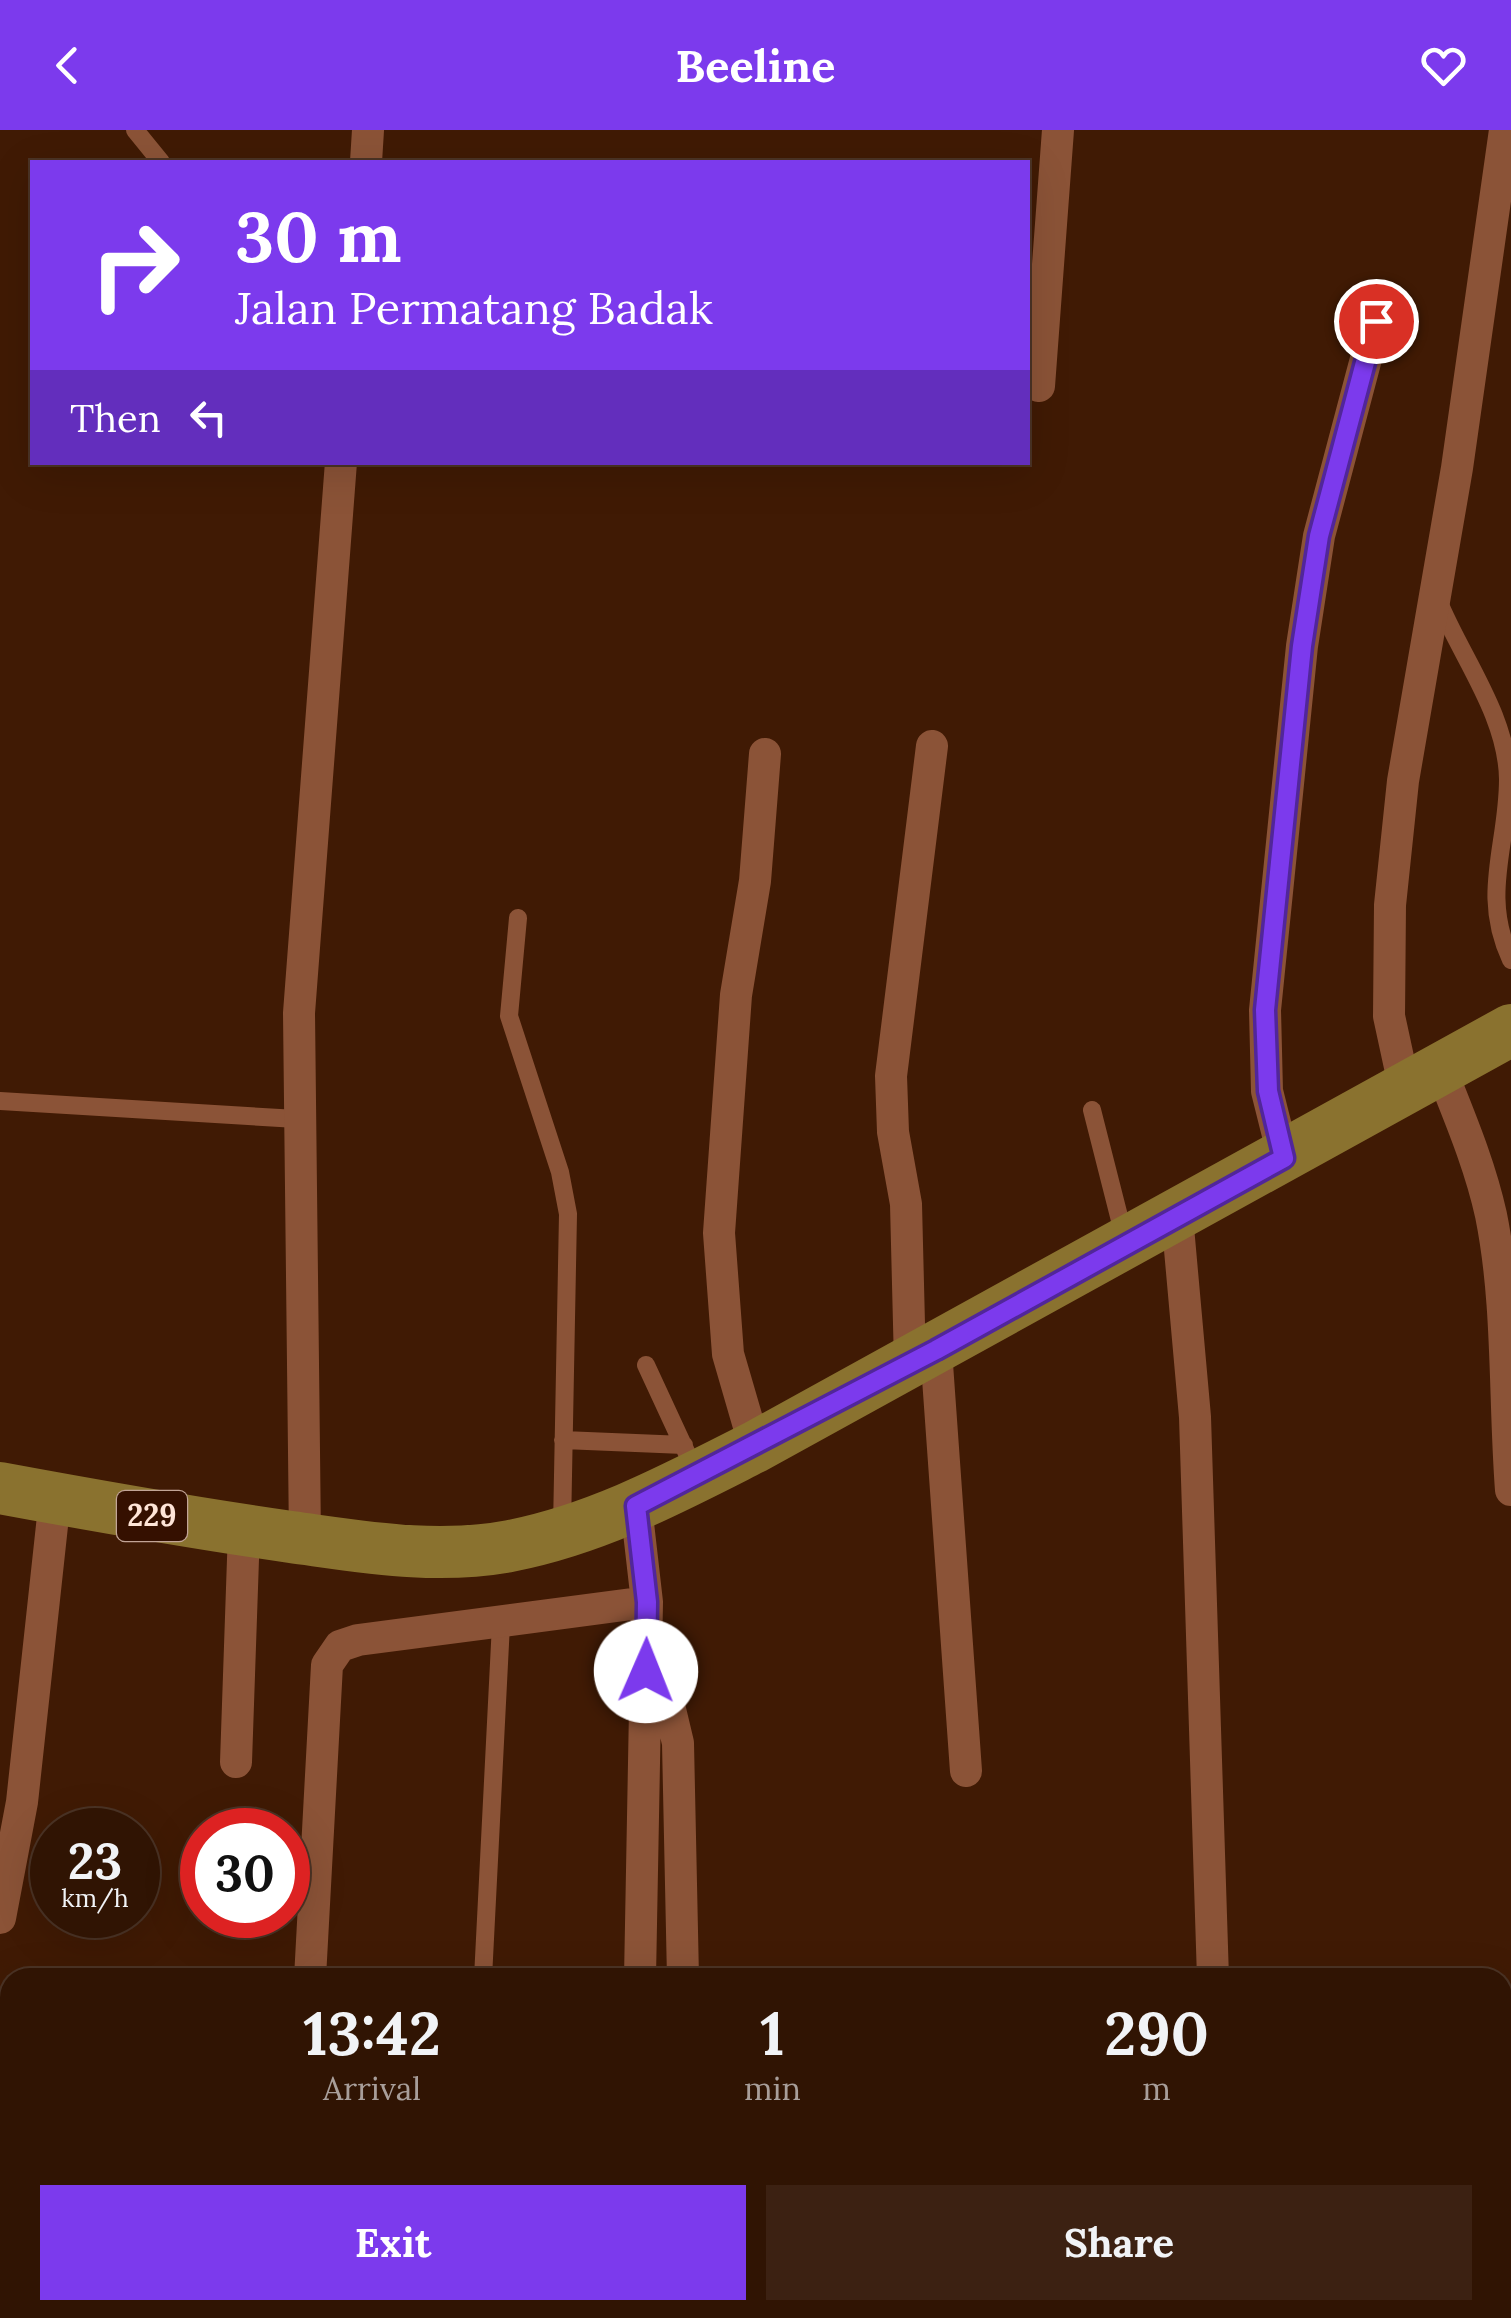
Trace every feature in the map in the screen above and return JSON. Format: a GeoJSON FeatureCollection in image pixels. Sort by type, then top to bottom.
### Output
{"type":"FeatureCollection","features":[{"type":"Feature","properties":{"kind":"main road","name":"229"},"geometry":{"type":"LineString","coordinates":[[0,1488],[375,1551],[450,1552],[507,1546],[562,1533],[636,1506],[691,1461],[754,1447],[1511,1030]]}},
{"type":"Feature","properties":{"kind":"street"},"geometry":{"type":"LineString","coordinates":[[366,160],[368,130]]}},
{"type":"Feature","properties":{"kind":"street"},"geometry":{"type":"LineString","coordinates":[[1039,386],[1058,130]]}},
{"type":"Feature","properties":{"kind":"street"},"geometry":{"type":"LineString","coordinates":[[1505,130],[1436,595],[1403,781],[1390,904],[1389,1016],[1423,1080],[1480,1171],[1501,1280],[1511,1490]]}},
{"type":"Feature","properties":{"kind":"street"},"geometry":{"type":"LineString","coordinates":[[1284,1158],[1268,1091],[1265,1010],[1302,646],[1319,536],[1376,321]]}},
{"type":"Feature","properties":{"kind":"street"},"geometry":{"type":"LineString","coordinates":[[305,1539],[298,1119],[301,994],[341,465]]}},
{"type":"Feature","properties":{"kind":"street"},"geometry":{"type":"LineString","coordinates":[[932,746],[891,1076],[893,1132],[906,1204],[966,1771]]}},
{"type":"Feature","properties":{"kind":"street"},"geometry":{"type":"LineString","coordinates":[[754,1447],[728,1354],[719,1232],[736,995],[755,881],[765,754]]}},
{"type":"Feature","properties":{"kind":"street"},"geometry":{"type":"LineString","coordinates":[[1177,1216],[1194,1417],[1213,1968]]}},
{"type":"Feature","properties":{"kind":"street"},"geometry":{"type":"LineString","coordinates":[[0,1918],[24,1784],[55,1498]]}},
{"type":"Feature","properties":{"kind":"street"},"geometry":{"type":"LineString","coordinates":[[636,1506],[647,1602],[640,1968]]}},
{"type":"Feature","properties":{"kind":"street"},"geometry":{"type":"LineString","coordinates":[[236,1762],[244,1530]]}},
{"type":"Feature","properties":{"kind":"street"},"geometry":{"type":"LineString","coordinates":[[311,1968],[327,1665],[340,1646],[358,1640],[647,1602]]}},
{"type":"Feature","properties":{"kind":"street"},"geometry":{"type":"LineString","coordinates":[[646,1671],[668,1701],[678,1743],[683,1968]]}},
{"type":"Feature","properties":{"kind":"lane"},"geometry":{"type":"LineString","coordinates":[[135,130],[160,160]]}},
{"type":"Feature","properties":{"kind":"lane"},"geometry":{"type":"LineString","coordinates":[[1436,595],[1502,739],[1508,778],[1494,896],[1496,924],[1511,960]]}},
{"type":"Feature","properties":{"kind":"lane"},"geometry":{"type":"LineString","coordinates":[[518,918],[508,1016],[560,1172],[568,1214],[562,1533]]}},
{"type":"Feature","properties":{"kind":"lane"},"geometry":{"type":"LineString","coordinates":[[0,1101],[298,1119]]}},
{"type":"Feature","properties":{"kind":"lane"},"geometry":{"type":"LineString","coordinates":[[1092,1110],[1126,1244]]}},
{"type":"Feature","properties":{"kind":"lane"},"geometry":{"type":"LineString","coordinates":[[646,1365],[691,1461]]}},
{"type":"Feature","properties":{"kind":"lane"},"geometry":{"type":"LineString","coordinates":[[564,1440],[691,1461]]}},
{"type":"Feature","properties":{"kind":"lane"},"geometry":{"type":"LineString","coordinates":[[484,1968],[501,1624]]}},
{"type":"Feature","properties":{"kind":"route"},"geometry":{"type":"LineString","coordinates":[[646,1671],[647,1602],[636,1506],[668,1493],[936,1350],[1284,1158],[1268,1091],[1265,1010],[1302,646],[1319,536],[1376,321]]}}]}
